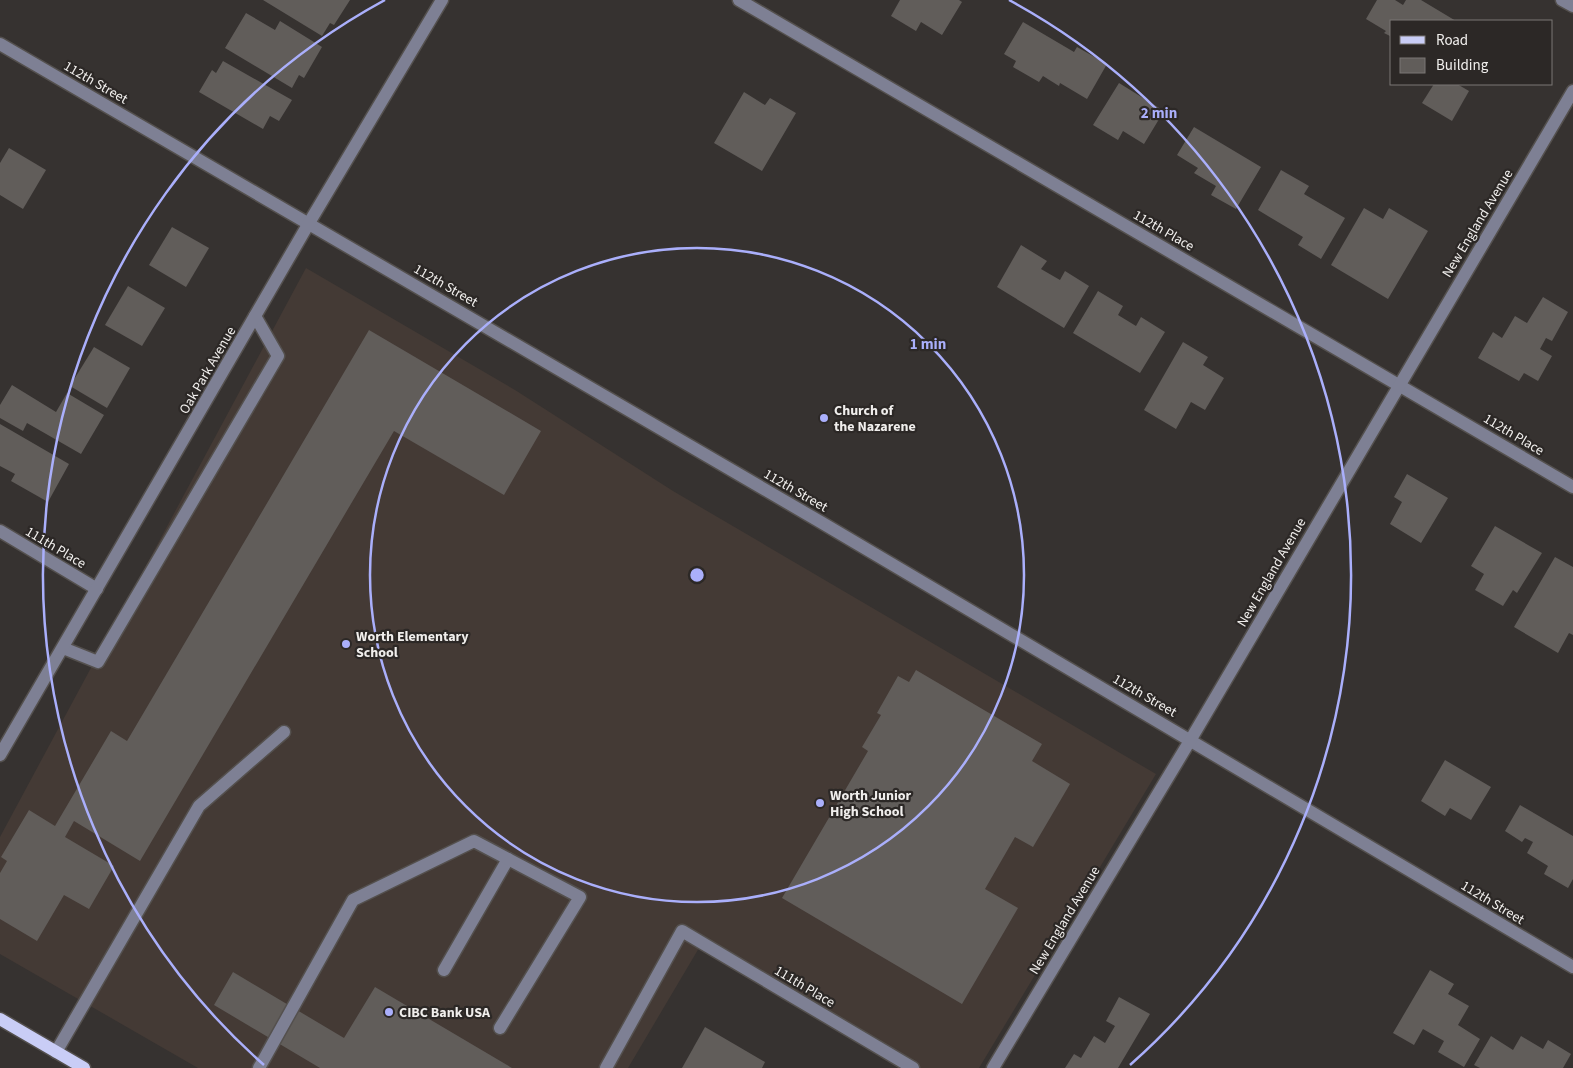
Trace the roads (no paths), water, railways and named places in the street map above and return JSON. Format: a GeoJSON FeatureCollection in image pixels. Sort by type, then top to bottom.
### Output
{"type":"FeatureCollection","features":[{"type":"Feature","properties":{"kind":"main road"},"geometry":{"type":"LineString","coordinates":[[1,1023],[84,1068]]}},
{"type":"Feature","properties":{"kind":"street","name":"Oak Park Avenue"},"geometry":{"type":"LineString","coordinates":[[1,752],[309,223],[442,0]]}},
{"type":"Feature","properties":{"kind":"street","name":"112th Place"},"geometry":{"type":"LineString","coordinates":[[739,0],[1573,487]]}},
{"type":"Feature","properties":{"kind":"street"},"geometry":{"type":"LineString","coordinates":[[1562,0],[1573,6]]}},
{"type":"Feature","properties":{"kind":"street","name":"112th Street"},"geometry":{"type":"LineString","coordinates":[[0,44],[1191,739],[1573,967]]}},
{"type":"Feature","properties":{"kind":"street","name":"New England Avenue"},"geometry":{"type":"LineString","coordinates":[[993,1068],[1191,739],[1573,90]]}},
{"type":"Feature","properties":{"kind":"street"},"geometry":{"type":"LineString","coordinates":[[63,648],[98,662],[278,356],[255,316]]}},
{"type":"Feature","properties":{"kind":"street","name":"111th Place"},"geometry":{"type":"LineString","coordinates":[[0,531],[97,589]]}},
{"type":"Feature","properties":{"kind":"street"},"geometry":{"type":"LineString","coordinates":[[56,1052],[199,806],[284,732]]}},
{"type":"Feature","properties":{"kind":"street"},"geometry":{"type":"LineString","coordinates":[[259,1068],[353,900],[474,841],[580,897],[500,1028]]}},
{"type":"Feature","properties":{"kind":"street"},"geometry":{"type":"LineString","coordinates":[[444,970],[508,859]]}},
{"type":"Feature","properties":{"kind":"street","name":"111th Place"},"geometry":{"type":"LineString","coordinates":[[606,1068],[682,931],[913,1068]]}},
{"type":"Feature","properties":{"kind":"place","name":"Church of the Nazarene"},"geometry":{"type":"Point","coordinates":[824,418]}},
{"type":"Feature","properties":{"kind":"place","name":"Worth Elementary School"},"geometry":{"type":"Point","coordinates":[346,644]}},
{"type":"Feature","properties":{"kind":"place","name":"Worth Junior High School"},"geometry":{"type":"Point","coordinates":[820,803]}},
{"type":"Feature","properties":{"kind":"place","name":"CIBC Bank USA"},"geometry":{"type":"Point","coordinates":[389,1012]}}]}
